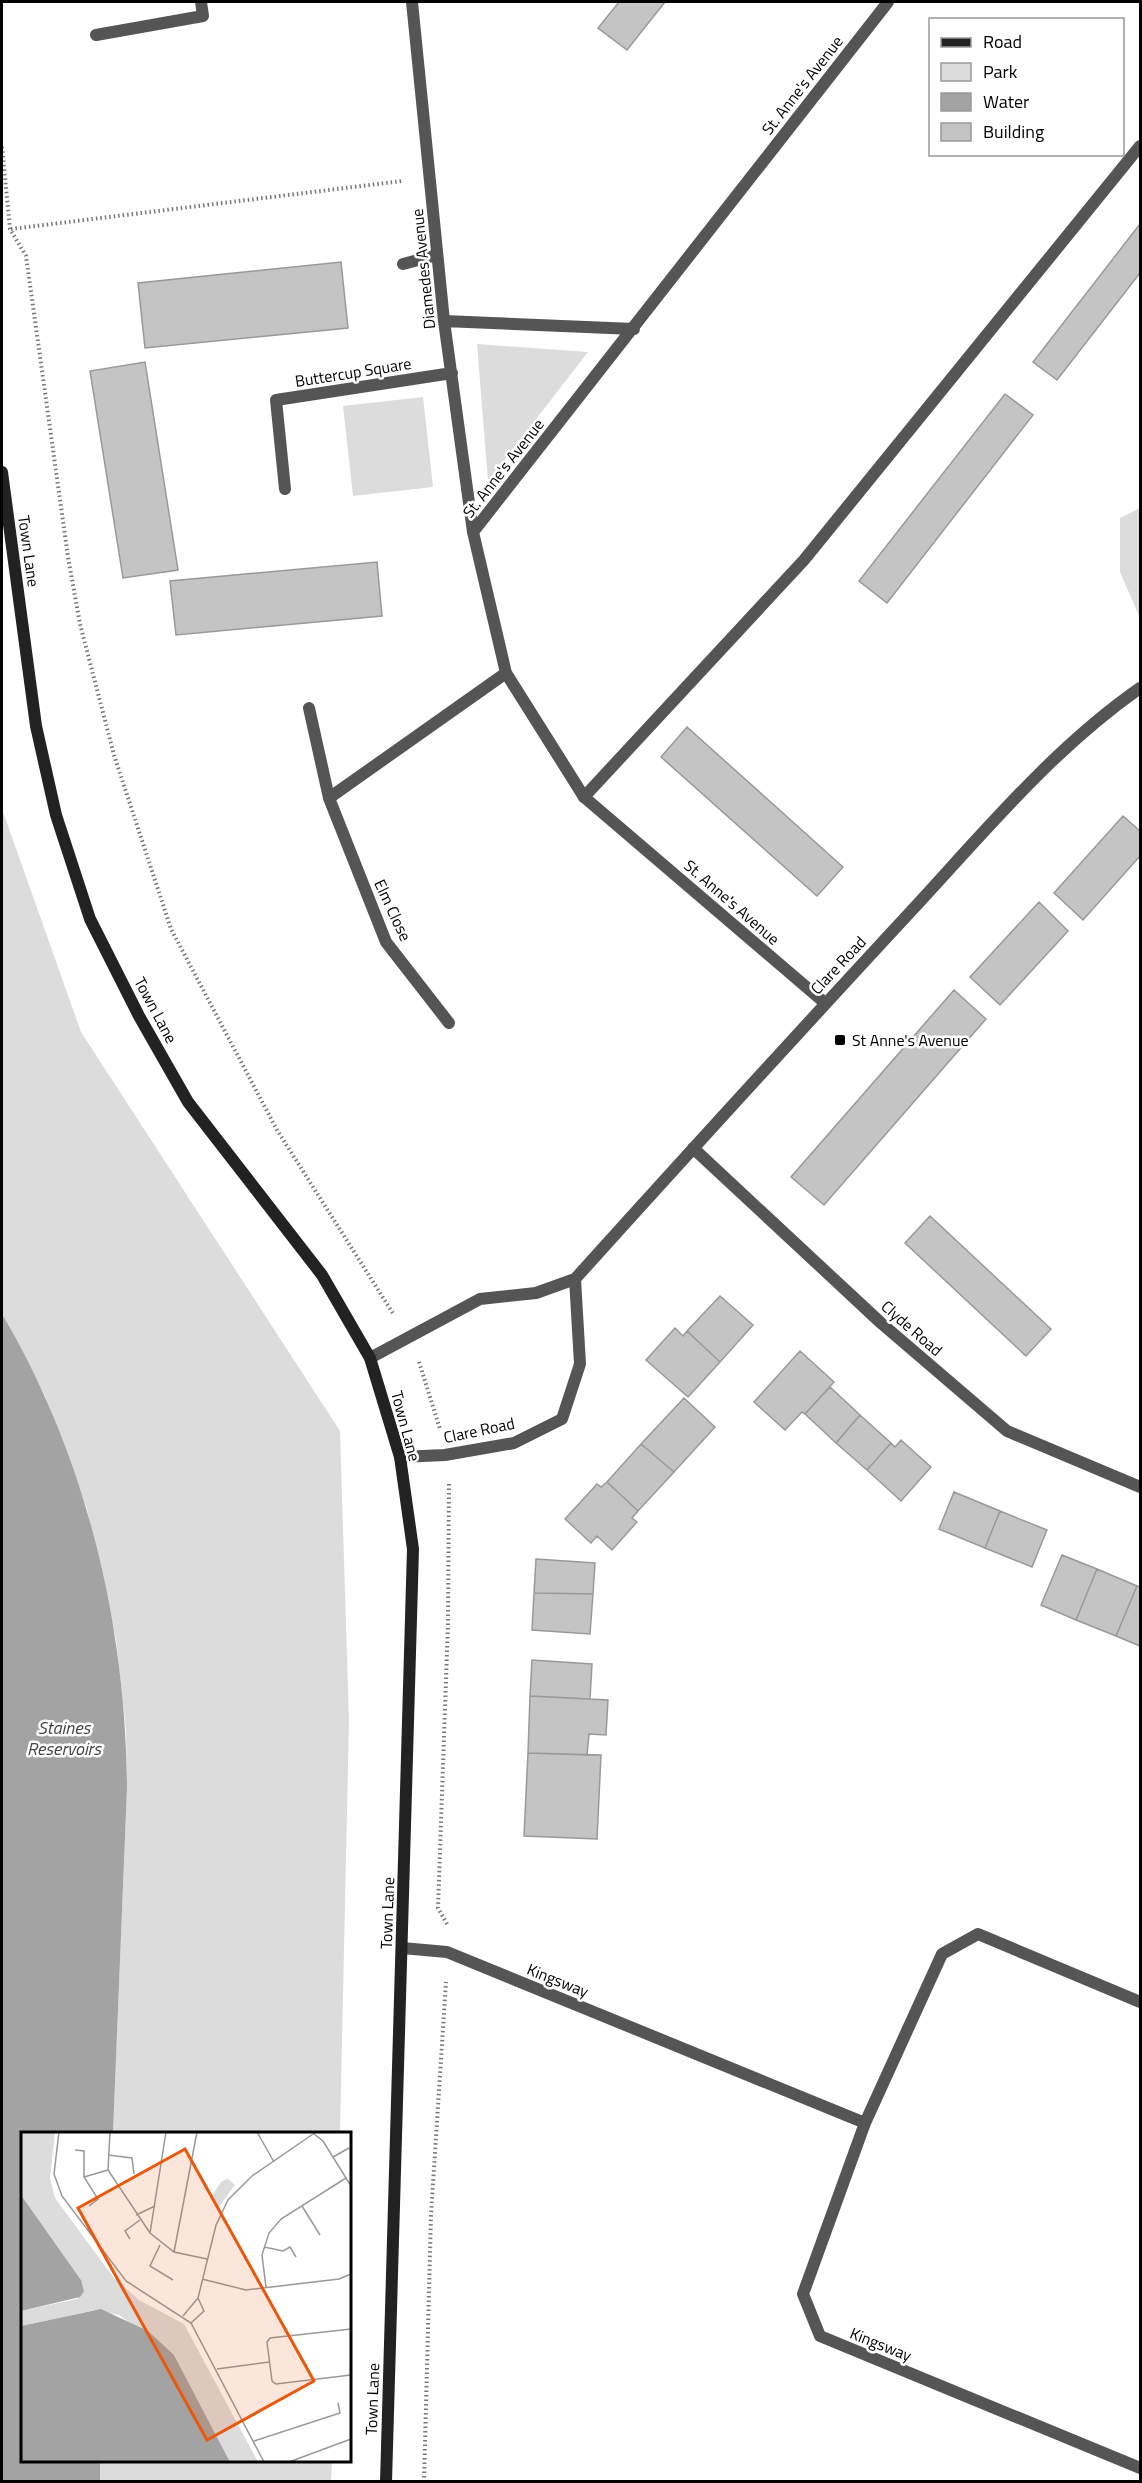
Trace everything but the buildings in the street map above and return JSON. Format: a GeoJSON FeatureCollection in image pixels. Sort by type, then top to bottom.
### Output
{"type":"FeatureCollection","features":[{"type":"Feature","properties":{"kind":"main road","name":"Town Lane"},"geometry":{"type":"LineString","coordinates":[[2,472],[36,726],[56,815],[90,919],[139,1016],[188,1102],[322,1275],[370,1358],[400,1457],[413,1549],[386,2481]]}},
{"type":"Feature","properties":{"kind":"street"},"geometry":{"type":"LineString","coordinates":[[96,35],[202,16],[201,2]]}},
{"type":"Feature","properties":{"kind":"street","name":"Diamedes Avenue"},"geometry":{"type":"LineString","coordinates":[[412,2],[444,321],[473,532]]}},
{"type":"Feature","properties":{"kind":"street","name":"St. Anne's Avenue"},"geometry":{"type":"LineString","coordinates":[[825,1003],[584,797],[506,673],[473,532],[888,2]]}},
{"type":"Feature","properties":{"kind":"street"},"geometry":{"type":"LineString","coordinates":[[584,797],[804,560],[1140,146]]}},
{"type":"Feature","properties":{"kind":"street"},"geometry":{"type":"LineString","coordinates":[[404,264],[437,255]]}},
{"type":"Feature","properties":{"kind":"street"},"geometry":{"type":"LineString","coordinates":[[444,321],[634,329]]}},
{"type":"Feature","properties":{"kind":"street","name":"Buttercup Square"},"geometry":{"type":"LineString","coordinates":[[285,489],[276,400],[452,373]]}},
{"type":"Feature","properties":{"kind":"street"},"geometry":{"type":"LineString","coordinates":[[328,798],[506,673]]}},
{"type":"Feature","properties":{"kind":"street","name":"Clare Road"},"geometry":{"type":"LineString","coordinates":[[370,1358],[480,1299],[536,1293],[575,1279],[825,1003],[1047,767],[1090,726],[1140,688]]}},
{"type":"Feature","properties":{"kind":"street","name":"Elm Close"},"geometry":{"type":"LineString","coordinates":[[309,708],[328,798],[386,942],[449,1023]]}},
{"type":"Feature","properties":{"kind":"street","name":"Clyde Road"},"geometry":{"type":"LineString","coordinates":[[693,1149],[881,1323],[1006,1431],[1140,1487]]}},
{"type":"Feature","properties":{"kind":"street","name":"Clare Road"},"geometry":{"type":"LineString","coordinates":[[400,1457],[446,1455],[514,1443],[562,1419],[580,1364],[575,1279]]}},
{"type":"Feature","properties":{"kind":"street","name":"Kingsway"},"geometry":{"type":"LineString","coordinates":[[1140,2002],[978,1934],[942,1954],[865,2123],[802,2294],[820,2336],[1140,2468]]}},
{"type":"Feature","properties":{"kind":"street","name":"Kingsway"},"geometry":{"type":"LineString","coordinates":[[402,1948],[447,1952],[865,2123]]}},
{"type":"Feature","properties":{"kind":"path"},"geometry":{"type":"LineString","coordinates":[[2,147],[10,230],[26,256],[68,557],[85,645],[114,755],[171,929],[277,1131],[391,1310]]}},
{"type":"Feature","properties":{"kind":"path"},"geometry":{"type":"LineString","coordinates":[[10,230],[430,178]]}},
{"type":"Feature","properties":{"kind":"path"},"geometry":{"type":"LineString","coordinates":[[422,1367],[441,1431]]}},
{"type":"Feature","properties":{"kind":"path"},"geometry":{"type":"LineString","coordinates":[[447,1925],[438,1908],[450,1491]]}},
{"type":"Feature","properties":{"kind":"path"},"geometry":{"type":"LineString","coordinates":[[424,2481],[431,2216],[446,1979]]}},
{"type":"Feature","properties":{"kind":"green space"},"geometry":{"type":"Polygon","coordinates":[[[477,344],[588,352],[488,481],[477,344]]]}},
{"type":"Feature","properties":{"kind":"green space"},"geometry":{"type":"Polygon","coordinates":[[[423,397],[433,487],[353,496],[343,406],[423,397]]]}},
{"type":"Feature","properties":{"kind":"green space"},"geometry":{"type":"Polygon","coordinates":[[[1140,508],[1140,618],[1120,572],[1120,518],[1140,508]]]}},
{"type":"Feature","properties":{"kind":"green space"},"geometry":{"type":"Polygon","coordinates":[[[2,809],[81,1032],[340,1431],[349,1721],[340,2132],[113,2132],[127,1788],[126,1731],[116,1639],[87,1509],[45,1396],[2,1314],[2,809]]]}},
{"type":"Feature","properties":{"kind":"green space"},"geometry":{"type":"Polygon","coordinates":[[[100,2462],[332,2462],[331,2481],[100,2481],[100,2462]]]}},
{"type":"Feature","properties":{"kind":"water","name":"Staines Reservoirs"},"geometry":{"type":"Polygon","coordinates":[[[2,1314],[31,1368],[57,1425],[96,1543],[119,1665],[125,1726],[127,1788],[113,2132],[21,2132],[21,2462],[100,2462],[100,2481],[2,2481],[2,1314]]]}},
{"type":"Feature","properties":{"kind":"place","name":"St Anne's Avenue"},"geometry":{"type":"Point","coordinates":[840,1040]}}]}
